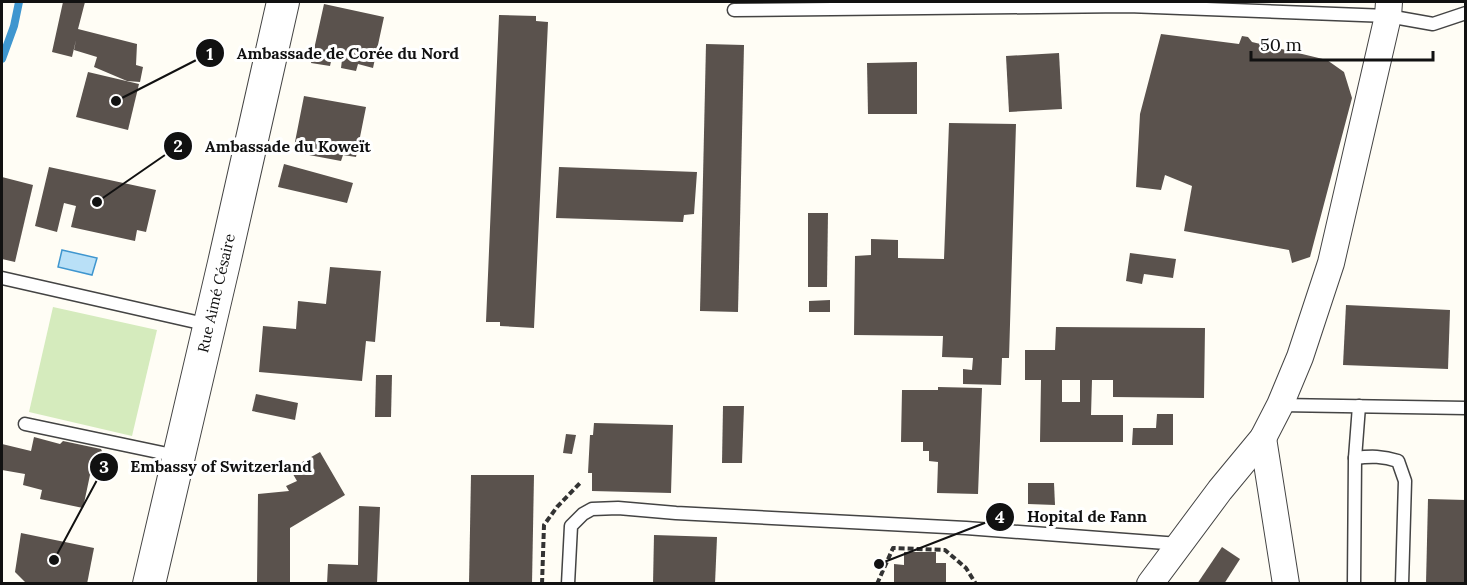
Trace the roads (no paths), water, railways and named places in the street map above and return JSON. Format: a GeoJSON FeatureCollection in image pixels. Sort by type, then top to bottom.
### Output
{"type":"FeatureCollection","features":[{"type":"Feature","properties":{"kind":"street","name":"Rue Aimé Césaire"},"geometry":{"type":"LineString","coordinates":[[149,584],[283,2]]}},
{"type":"Feature","properties":{"kind":"street"},"geometry":{"type":"LineString","coordinates":[[1150,584],[1220,490],[1263,438],[1300,357],[1330,263],[1389,9]]}},
{"type":"Feature","properties":{"kind":"street"},"geometry":{"type":"LineString","coordinates":[[1263,438],[1286,584]]}},
{"type":"Feature","properties":{"kind":"lane"},"geometry":{"type":"LineString","coordinates":[[741,2],[734,10],[1128,6],[1389,9],[1433,24],[1466,13]]}},
{"type":"Feature","properties":{"kind":"lane"},"geometry":{"type":"LineString","coordinates":[[2,278],[209,325]]}},
{"type":"Feature","properties":{"kind":"lane"},"geometry":{"type":"LineString","coordinates":[[1280,405],[1466,408]]}},
{"type":"Feature","properties":{"kind":"lane"},"geometry":{"type":"LineString","coordinates":[[1354,584],[1355,458],[1359,406]]}},
{"type":"Feature","properties":{"kind":"lane"},"geometry":{"type":"LineString","coordinates":[[25,424],[178,456]]}},
{"type":"Feature","properties":{"kind":"lane"},"geometry":{"type":"LineString","coordinates":[[1355,458],[1372,456],[1398,461],[1405,481],[1402,584]]}},
{"type":"Feature","properties":{"kind":"lane"},"geometry":{"type":"LineString","coordinates":[[568,584],[571,526],[592,509],[618,508],[966,528],[1180,544]]}},
{"type":"Feature","properties":{"kind":"water"},"geometry":{"type":"Polygon","coordinates":[[[62,250],[97,258],[92,275],[58,267],[62,250]]]}},
{"type":"Feature","properties":{"kind":"waterway"},"geometry":{"type":"LineString","coordinates":[[2,59],[14,26],[19,2]]}},
{"type":"Feature","properties":{"kind":"place","name":"Ambassade de Corée du Nord"},"geometry":{"type":"Point","coordinates":[116,101]}},
{"type":"Feature","properties":{"kind":"place","name":"Ambassade du Koweït"},"geometry":{"type":"Point","coordinates":[97,202]}},
{"type":"Feature","properties":{"kind":"place","name":"Embassy of Switzerland"},"geometry":{"type":"Point","coordinates":[54,560]}},
{"type":"Feature","properties":{"kind":"place","name":"Hopital de Fann"},"geometry":{"type":"Point","coordinates":[879,564]}}]}
